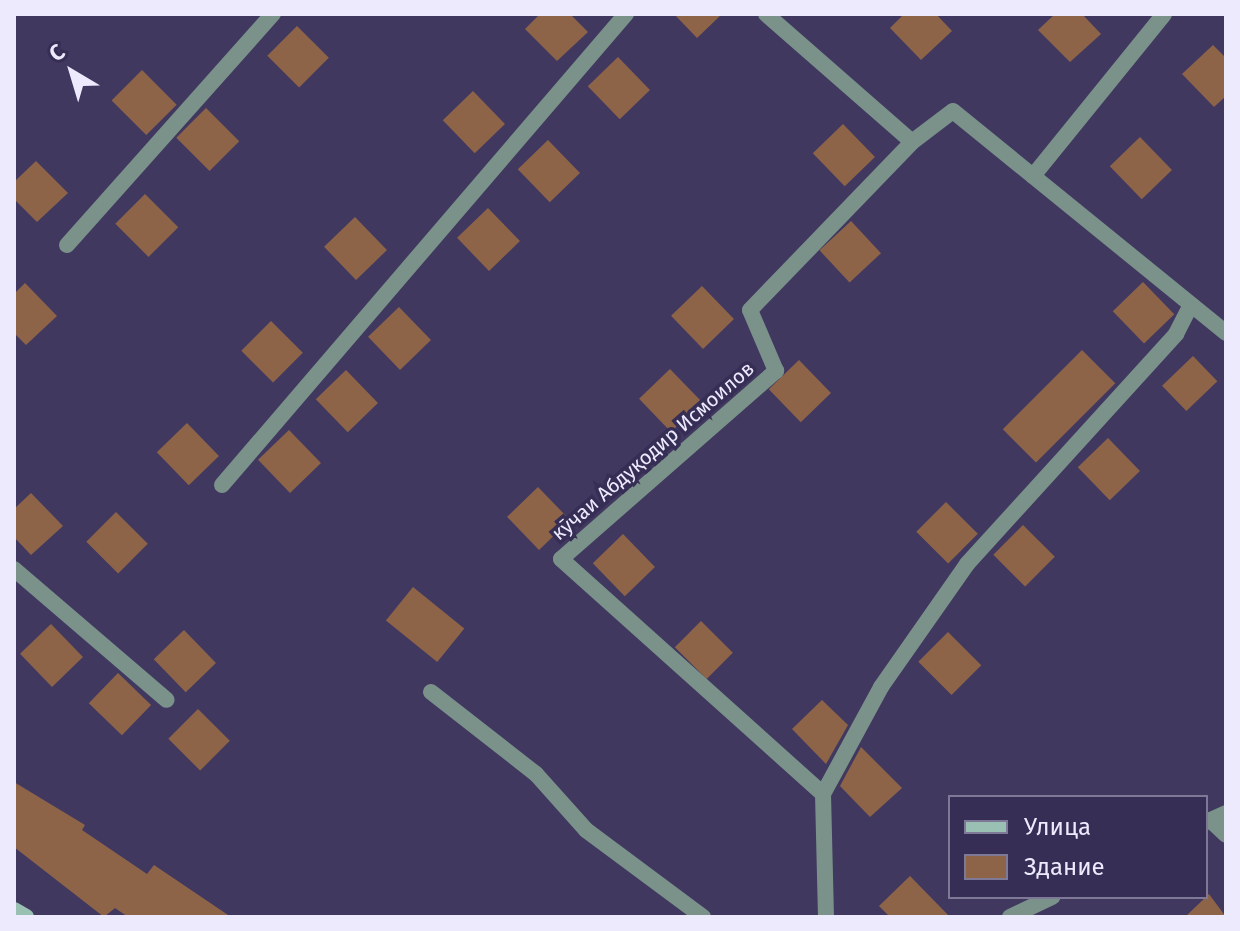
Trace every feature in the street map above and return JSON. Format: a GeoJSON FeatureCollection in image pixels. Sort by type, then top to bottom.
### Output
{"type":"FeatureCollection","features":[{"type":"Feature","properties":{"kind":"street"},"geometry":{"type":"LineString","coordinates":[[67,245],[273,14]]}},
{"type":"Feature","properties":{"kind":"street"},"geometry":{"type":"LineString","coordinates":[[222,485],[626,14]]}},
{"type":"Feature","properties":{"kind":"street"},"geometry":{"type":"LineString","coordinates":[[766,14],[912,142]]}},
{"type":"Feature","properties":{"kind":"street"},"geometry":{"type":"LineString","coordinates":[[1033,176],[1164,14]]}},
{"type":"Feature","properties":{"kind":"street","name":"кӯчаи Абдуқодир Исмоилов"},"geometry":{"type":"LineString","coordinates":[[823,794],[561,559],[776,371],[750,310],[912,142],[953,111],[1226,333]]}},
{"type":"Feature","properties":{"kind":"street"},"geometry":{"type":"LineString","coordinates":[[826,917],[823,794],[881,687],[967,564],[1176,334],[1191,305]]}},
{"type":"Feature","properties":{"kind":"street"},"geometry":{"type":"LineString","coordinates":[[14,569],[167,700]]}},
{"type":"Feature","properties":{"kind":"street"},"geometry":{"type":"LineString","coordinates":[[431,692],[536,774],[586,830],[703,917]]}},
{"type":"Feature","properties":{"kind":"street"},"geometry":{"type":"LineString","coordinates":[[1214,818],[1226,835]]}},
{"type":"Feature","properties":{"kind":"street"},"geometry":{"type":"LineString","coordinates":[[1010,917],[1048,899]]}},
{"type":"Feature","properties":{"kind":"street"},"geometry":{"type":"LineString","coordinates":[[14,910],[26,917]]}},
{"type":"Feature","properties":{"kind":"building"},"geometry":{"type":"Polygon","coordinates":[[[540,14],[570,14],[588,32],[557,61],[525,29],[540,14]]]}},
{"type":"Feature","properties":{"kind":"building"},"geometry":{"type":"Polygon","coordinates":[[[674,14],[722,14],[697,38],[674,14]]]}},
{"type":"Feature","properties":{"kind":"building"},"geometry":{"type":"Polygon","coordinates":[[[904,14],[936,14],[952,31],[921,60],[890,28],[904,14]]]}},
{"type":"Feature","properties":{"kind":"building"},"geometry":{"type":"Polygon","coordinates":[[[1055,14],[1082,14],[1101,34],[1070,62],[1038,30],[1055,14]]]}},
{"type":"Feature","properties":{"kind":"building"},"geometry":{"type":"Polygon","coordinates":[[[297,26],[329,58],[299,88],[267,56],[297,26]]]}},
{"type":"Feature","properties":{"kind":"building"},"geometry":{"type":"Polygon","coordinates":[[[1213,45],[1226,58],[1226,96],[1214,107],[1182,74],[1213,45]]]}},
{"type":"Feature","properties":{"kind":"building"},"geometry":{"type":"Polygon","coordinates":[[[618,57],[650,90],[620,119],[588,86],[618,57]]]}},
{"type":"Feature","properties":{"kind":"building"},"geometry":{"type":"Polygon","coordinates":[[[142,70],[177,105],[146,135],[112,100],[142,70]]]}},
{"type":"Feature","properties":{"kind":"building"},"geometry":{"type":"Polygon","coordinates":[[[473,91],[505,124],[475,153],[443,120],[473,91]]]}},
{"type":"Feature","properties":{"kind":"building"},"geometry":{"type":"Polygon","coordinates":[[[206,108],[239,141],[210,171],[176,138],[206,108]]]}},
{"type":"Feature","properties":{"kind":"building"},"geometry":{"type":"Polygon","coordinates":[[[843,124],[875,157],[845,186],[813,153],[843,124]]]}},
{"type":"Feature","properties":{"kind":"building"},"geometry":{"type":"Polygon","coordinates":[[[1140,137],[1172,170],[1142,199],[1110,166],[1140,137]]]}},
{"type":"Feature","properties":{"kind":"building"},"geometry":{"type":"Polygon","coordinates":[[[548,140],[580,173],[550,202],[518,169],[548,140]]]}},
{"type":"Feature","properties":{"kind":"building"},"geometry":{"type":"Polygon","coordinates":[[[36,161],[68,193],[37,222],[14,199],[14,182],[36,161]]]}},
{"type":"Feature","properties":{"kind":"building"},"geometry":{"type":"Polygon","coordinates":[[[145,194],[178,227],[149,257],[115,224],[145,194]]]}},
{"type":"Feature","properties":{"kind":"building"},"geometry":{"type":"Polygon","coordinates":[[[488,208],[520,241],[489,271],[457,238],[488,208]]]}},
{"type":"Feature","properties":{"kind":"building"},"geometry":{"type":"Polygon","coordinates":[[[355,217],[387,250],[356,280],[324,247],[355,217]]]}},
{"type":"Feature","properties":{"kind":"building"},"geometry":{"type":"Polygon","coordinates":[[[851,221],[881,253],[850,283],[820,250],[851,221]]]}},
{"type":"Feature","properties":{"kind":"building"},"geometry":{"type":"Polygon","coordinates":[[[1143,282],[1174,314],[1144,344],[1113,311],[1143,282]]]}},
{"type":"Feature","properties":{"kind":"building"},"geometry":{"type":"Polygon","coordinates":[[[25,283],[57,316],[26,345],[14,333],[14,294],[25,283]]]}},
{"type":"Feature","properties":{"kind":"building"},"geometry":{"type":"Polygon","coordinates":[[[702,286],[734,319],[703,349],[671,316],[702,286]]]}},
{"type":"Feature","properties":{"kind":"building"},"geometry":{"type":"Polygon","coordinates":[[[399,307],[431,340],[400,370],[368,337],[399,307]]]}},
{"type":"Feature","properties":{"kind":"building"},"geometry":{"type":"Polygon","coordinates":[[[271,321],[303,353],[273,383],[241,351],[271,321]]]}},
{"type":"Feature","properties":{"kind":"building"},"geometry":{"type":"Polygon","coordinates":[[[1082,350],[1115,383],[1036,462],[1003,429],[1082,350]]]}},
{"type":"Feature","properties":{"kind":"building"},"geometry":{"type":"Polygon","coordinates":[[[1193,356],[1217,381],[1186,411],[1162,386],[1193,356]]]}},
{"type":"Feature","properties":{"kind":"building"},"geometry":{"type":"Polygon","coordinates":[[[799,360],[831,393],[801,422],[769,389],[799,360]]]}},
{"type":"Feature","properties":{"kind":"building"},"geometry":{"type":"Polygon","coordinates":[[[670,369],[702,402],[671,432],[639,399],[670,369]]]}},
{"type":"Feature","properties":{"kind":"building"},"geometry":{"type":"Polygon","coordinates":[[[346,370],[378,403],[348,432],[316,399],[346,370]]]}},
{"type":"Feature","properties":{"kind":"building"},"geometry":{"type":"Polygon","coordinates":[[[187,423],[219,456],[189,485],[157,452],[187,423]]]}},
{"type":"Feature","properties":{"kind":"building"},"geometry":{"type":"Polygon","coordinates":[[[289,430],[321,463],[290,493],[258,460],[289,430]]]}},
{"type":"Feature","properties":{"kind":"building"},"geometry":{"type":"Polygon","coordinates":[[[1108,438],[1140,471],[1110,500],[1078,467],[1108,438]]]}},
{"type":"Feature","properties":{"kind":"building"},"geometry":{"type":"Polygon","coordinates":[[[538,487],[570,520],[539,550],[507,517],[538,487]]]}},
{"type":"Feature","properties":{"kind":"building"},"geometry":{"type":"Polygon","coordinates":[[[31,493],[63,526],[31,555],[14,537],[14,509],[31,493]]]}},
{"type":"Feature","properties":{"kind":"building"},"geometry":{"type":"Polygon","coordinates":[[[946,502],[978,534],[948,564],[916,532],[946,502]]]}},
{"type":"Feature","properties":{"kind":"building"},"geometry":{"type":"Polygon","coordinates":[[[116,512],[148,544],[118,574],[86,542],[116,512]]]}},
{"type":"Feature","properties":{"kind":"building"},"geometry":{"type":"Polygon","coordinates":[[[1023,525],[1055,557],[1025,587],[993,555],[1023,525]]]}},
{"type":"Feature","properties":{"kind":"building"},"geometry":{"type":"Polygon","coordinates":[[[623,534],[655,567],[625,596],[593,563],[623,534]]]}},
{"type":"Feature","properties":{"kind":"building"},"geometry":{"type":"Polygon","coordinates":[[[413,587],[464,629],[437,662],[386,620],[413,587]]]}},
{"type":"Feature","properties":{"kind":"building"},"geometry":{"type":"Polygon","coordinates":[[[701,621],[733,653],[707,679],[675,647],[701,621]]]}},
{"type":"Feature","properties":{"kind":"building"},"geometry":{"type":"Polygon","coordinates":[[[51,624],[83,657],[52,687],[20,654],[51,624]]]}},
{"type":"Feature","properties":{"kind":"building"},"geometry":{"type":"Polygon","coordinates":[[[184,630],[216,663],[186,692],[154,659],[184,630]]]}},
{"type":"Feature","properties":{"kind":"building"},"geometry":{"type":"Polygon","coordinates":[[[948,632],[981,665],[952,695],[918,662],[948,632]]]}},
{"type":"Feature","properties":{"kind":"building"},"geometry":{"type":"Polygon","coordinates":[[[118,673],[151,705],[122,735],[89,703],[118,673]]]}},
{"type":"Feature","properties":{"kind":"building"},"geometry":{"type":"Polygon","coordinates":[[[822,700],[848,725],[826,764],[792,729],[822,700]]]}},
{"type":"Feature","properties":{"kind":"building"},"geometry":{"type":"Polygon","coordinates":[[[198,709],[230,741],[200,771],[168,739],[198,709]]]}},
{"type":"Feature","properties":{"kind":"building"},"geometry":{"type":"Polygon","coordinates":[[[861,747],[902,788],[870,817],[840,786],[861,747]]]}},
{"type":"Feature","properties":{"kind":"building"},"geometry":{"type":"Polygon","coordinates":[[[14,782],[85,825],[82,830],[147,874],[154,865],[231,917],[128,917],[115,908],[104,917],[14,847],[14,782]]]}},
{"type":"Feature","properties":{"kind":"building"},"geometry":{"type":"Polygon","coordinates":[[[910,876],[950,917],[890,917],[879,906],[910,876]]]}},
{"type":"Feature","properties":{"kind":"building"},"geometry":{"type":"Polygon","coordinates":[[[1208,895],[1226,917],[1185,917],[1204,899],[1208,899],[1208,895]]]}}]}
